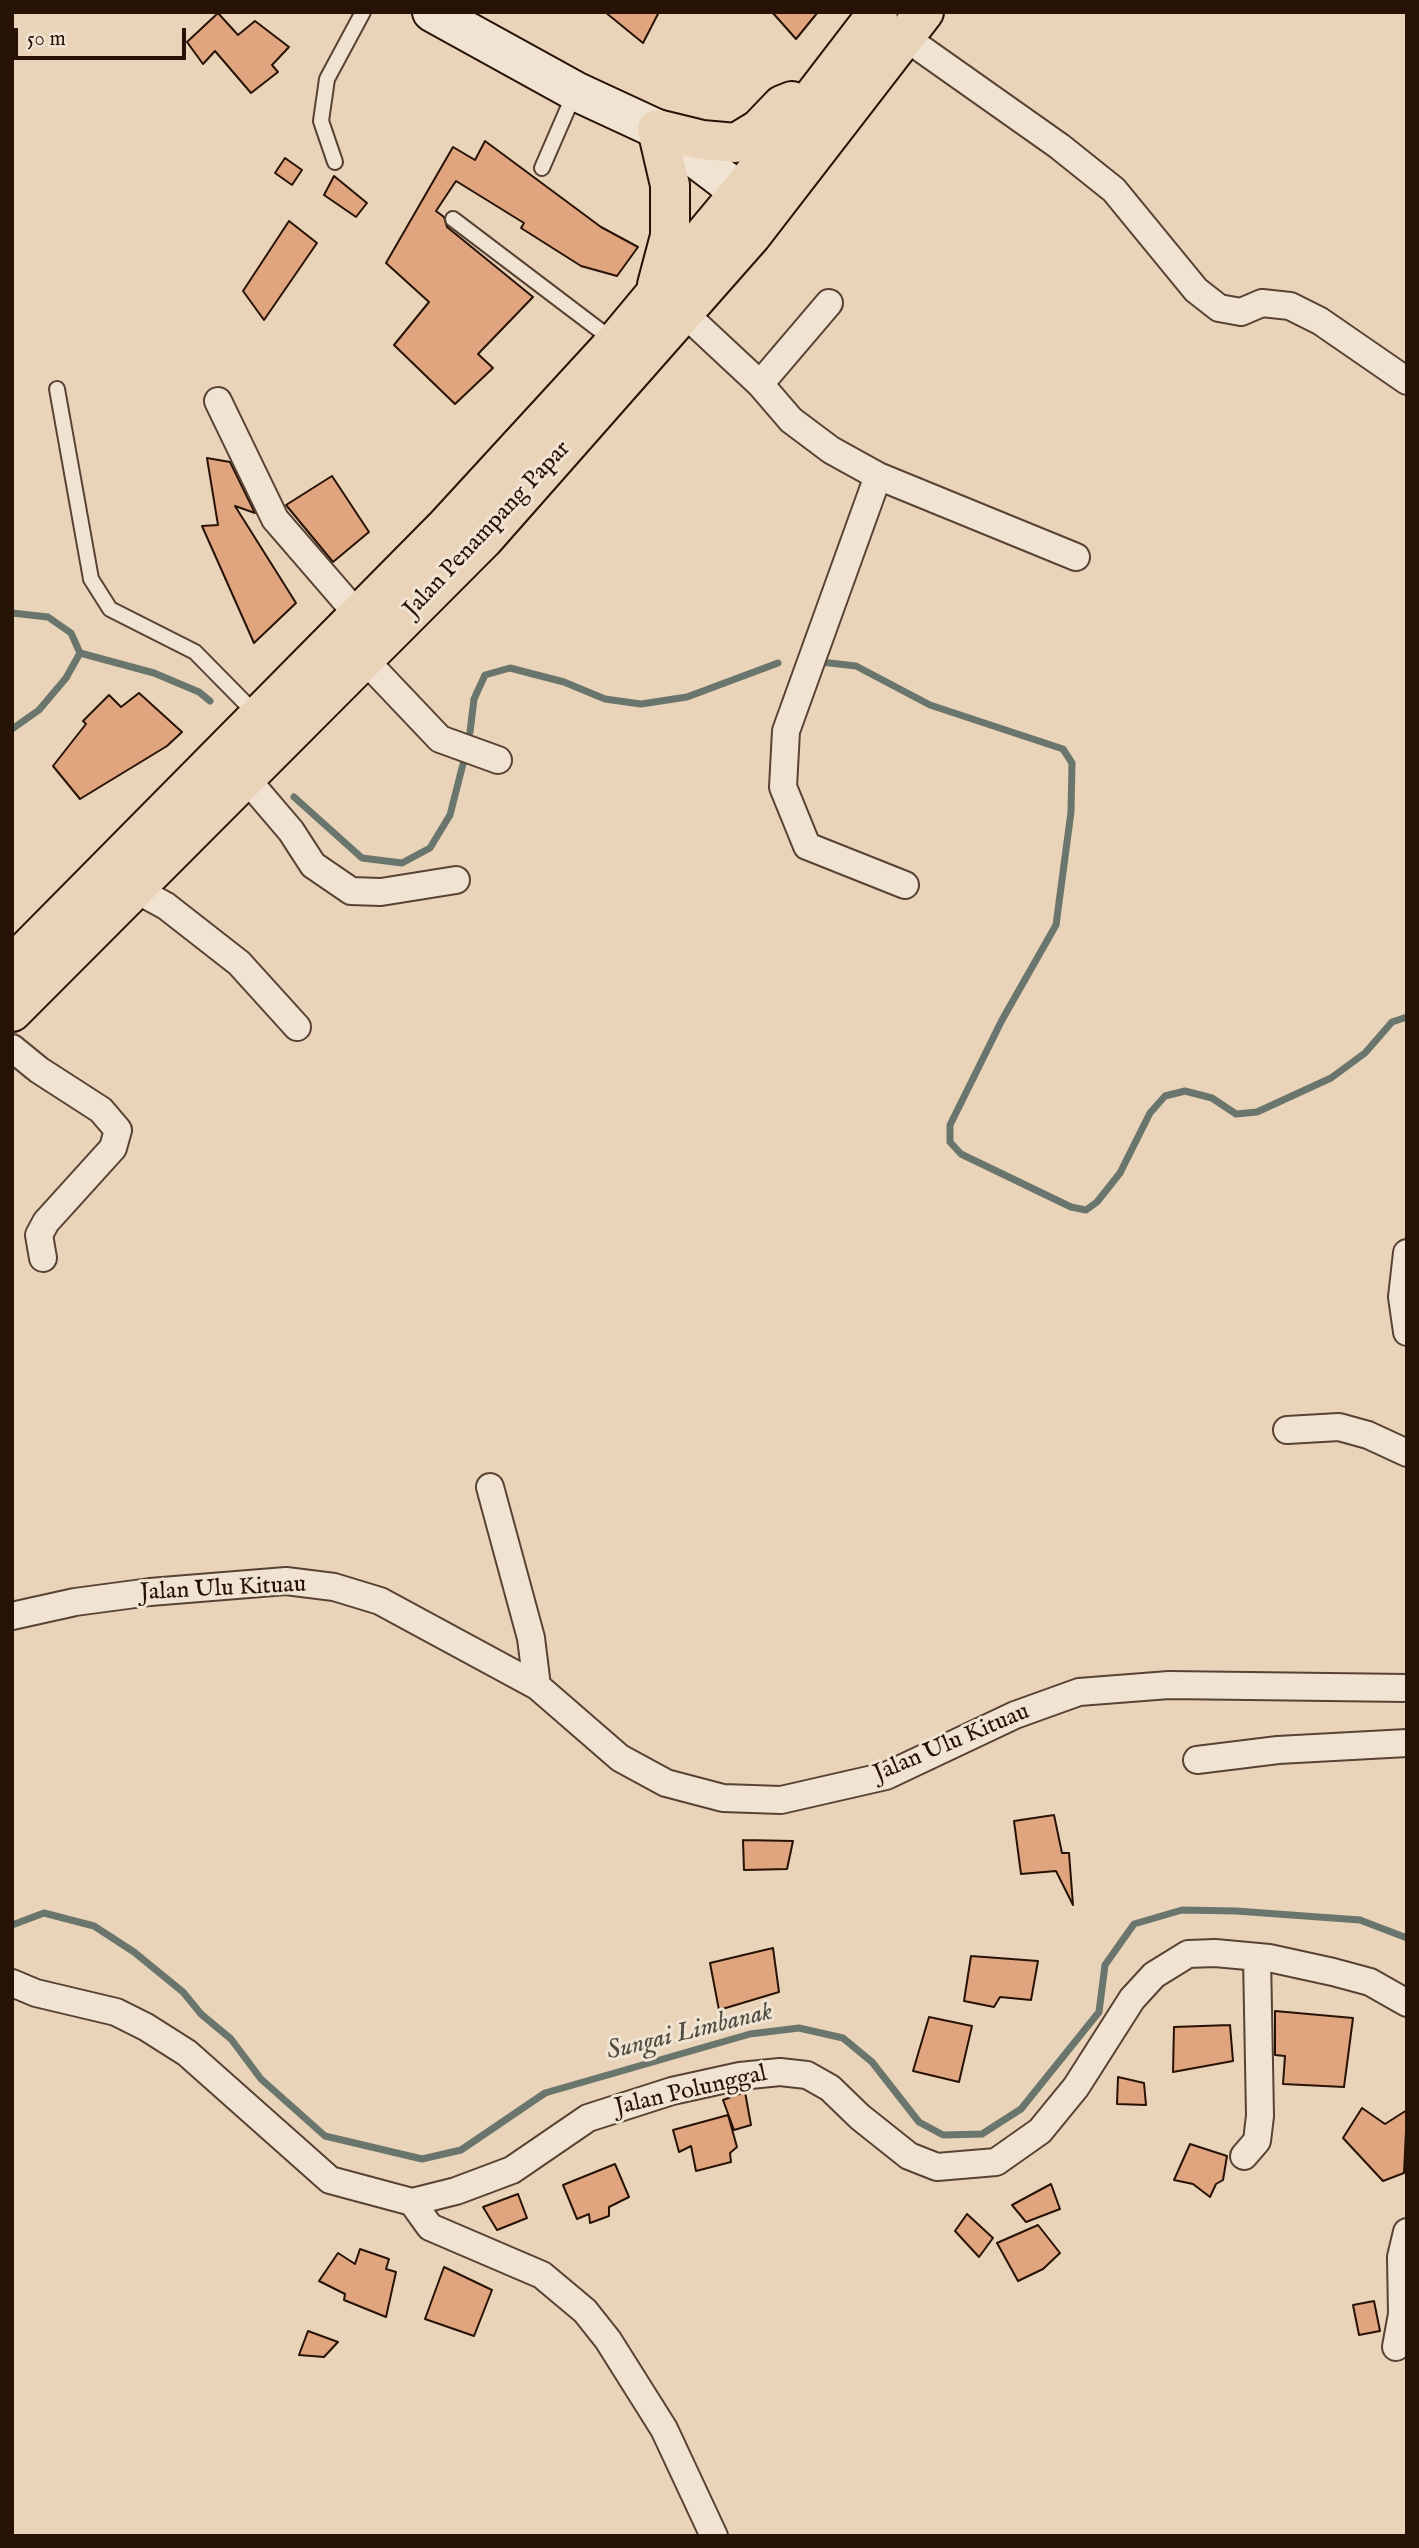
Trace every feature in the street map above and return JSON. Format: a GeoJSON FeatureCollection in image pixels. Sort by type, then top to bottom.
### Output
{"type":"FeatureCollection","features":[{"type":"Feature","properties":{"kind":"main road"},"geometry":{"type":"LineString","coordinates":[[432,12],[575,91],[657,129],[702,140],[736,143],[759,129],[782,105],[820,90]]}},
{"type":"Feature","properties":{"kind":"main road","name":"Jalan Penampang Papar"},"geometry":{"type":"LineString","coordinates":[[12,1012],[244,776],[484,539],[670,304],[740,192],[878,12]]}},
{"type":"Feature","properties":{"kind":"main road","name":"Jalan Penampang Papar"},"geometry":{"type":"LineString","coordinates":[[12,965],[446,526],[615,342],[670,304],[752,235],[915,25]]}},
{"type":"Feature","properties":{"kind":"main road"},"geometry":{"type":"LineString","coordinates":[[657,129],[740,192],[752,210],[752,235]]}},
{"type":"Feature","properties":{"kind":"main road"},"geometry":{"type":"LineString","coordinates":[[657,129],[670,185],[670,304]]}},
{"type":"Feature","properties":{"kind":"main road"},"geometry":{"type":"LineString","coordinates":[[287,686],[292,694],[300,698],[352,671]]}},
{"type":"Feature","properties":{"kind":"street"},"geometry":{"type":"LineString","coordinates":[[915,25],[1114,190],[1196,290],[1219,308],[1241,312],[1262,303],[1290,306],[1320,321],[1407,381]]}},
{"type":"Feature","properties":{"kind":"street"},"geometry":{"type":"LineString","coordinates":[[760,384],[829,303]]}},
{"type":"Feature","properties":{"kind":"street"},"geometry":{"type":"LineString","coordinates":[[670,304],[760,384],[791,420],[831,450],[878,476],[1076,557]]}},
{"type":"Feature","properties":{"kind":"street"},"geometry":{"type":"LineString","coordinates":[[218,401],[275,519],[358,615]]}},
{"type":"Feature","properties":{"kind":"street"},"geometry":{"type":"LineString","coordinates":[[878,476],[786,731],[783,787],[807,846],[905,885]]}},
{"type":"Feature","properties":{"kind":"street"},"geometry":{"type":"LineString","coordinates":[[352,671],[440,739],[498,760]]}},
{"type":"Feature","properties":{"kind":"street"},"geometry":{"type":"LineString","coordinates":[[244,776],[290,831],[313,865],[351,891],[382,892],[456,880]]}},
{"type":"Feature","properties":{"kind":"street"},"geometry":{"type":"LineString","coordinates":[[135,889],[166,906],[239,963],[297,1027]]}},
{"type":"Feature","properties":{"kind":"street"},"geometry":{"type":"LineString","coordinates":[[12,1048],[39,1070],[101,1110],[118,1130],[113,1148],[46,1222],[39,1235],[43,1258]]}},
{"type":"Feature","properties":{"kind":"street"},"geometry":{"type":"LineString","coordinates":[[1407,1253],[1402,1297],[1407,1332]]}},
{"type":"Feature","properties":{"kind":"street"},"geometry":{"type":"LineString","coordinates":[[1287,1430],[1339,1427],[1368,1435],[1407,1453]]}},
{"type":"Feature","properties":{"kind":"street"},"geometry":{"type":"LineString","coordinates":[[490,1487],[531,1639],[537,1686]]}},
{"type":"Feature","properties":{"kind":"street","name":"Jalan Ulu Kituau"},"geometry":{"type":"LineString","coordinates":[[12,1616],[75,1602],[149,1592],[286,1581],[334,1587],[380,1601],[537,1686],[620,1758],[666,1783],[723,1798],[781,1800],[886,1776],[1015,1715],[1079,1692],[1169,1685],[1407,1688]]}},
{"type":"Feature","properties":{"kind":"street"},"geometry":{"type":"LineString","coordinates":[[1197,1760],[1278,1750],[1407,1742]]}},
{"type":"Feature","properties":{"kind":"street","name":"Jalan Polunggal"},"geometry":{"type":"LineString","coordinates":[[12,1983],[36,1993],[116,2012],[146,2027],[187,2053],[330,2180],[412,2202],[456,2191],[512,2170],[588,2118],[672,2091],[740,2076],[780,2072],[807,2075],[830,2088],[860,2117],[909,2156],[937,2167],[996,2162],[1040,2131],[1076,2087],[1132,1999],[1154,1975],[1188,1954],[1257,1957],[1334,1972],[1370,1983],[1407,2003]]}},
{"type":"Feature","properties":{"kind":"street"},"geometry":{"type":"LineString","coordinates":[[1244,2156],[1256,2141],[1260,2116],[1257,1957]]}},
{"type":"Feature","properties":{"kind":"street"},"geometry":{"type":"LineString","coordinates":[[412,2202],[430,2227],[441,2234],[483,2248],[542,2275],[568,2294],[608,2340],[643,2394],[685,2470],[714,2536]]}},
{"type":"Feature","properties":{"kind":"street"},"geometry":{"type":"LineString","coordinates":[[1396,2347],[1402,2314],[1402,2257],[1407,2232]]}},
{"type":"Feature","properties":{"kind":"lane"},"geometry":{"type":"LineString","coordinates":[[335,162],[321,121],[327,79],[363,12]]}},
{"type":"Feature","properties":{"kind":"lane"},"geometry":{"type":"LineString","coordinates":[[542,168],[575,91]]}},
{"type":"Feature","properties":{"kind":"lane"},"geometry":{"type":"LineString","coordinates":[[453,219],[615,342]]}},
{"type":"Feature","properties":{"kind":"lane"},"geometry":{"type":"LineString","coordinates":[[57,389],[91,579],[110,609],[195,652],[258,716]]}},
{"type":"Feature","properties":{"kind":"building"},"geometry":{"type":"Polygon","coordinates":[[[605,12],[659,12],[643,43],[605,12]]]}},
{"type":"Feature","properties":{"kind":"building"},"geometry":{"type":"Polygon","coordinates":[[[772,12],[818,12],[796,39],[772,12]]]}},
{"type":"Feature","properties":{"kind":"building"},"geometry":{"type":"Polygon","coordinates":[[[218,13],[238,35],[255,21],[289,47],[272,65],[278,72],[251,93],[215,51],[203,64],[187,42],[218,13]]]}},
{"type":"Feature","properties":{"kind":"building"},"geometry":{"type":"Polygon","coordinates":[[[485,141],[601,227],[638,247],[617,276],[581,266],[521,228],[524,223],[456,181],[436,211],[444,217],[447,227],[533,297],[478,354],[493,368],[455,404],[394,345],[429,302],[386,263],[453,147],[475,160],[485,141]]]}},
{"type":"Feature","properties":{"kind":"building"},"geometry":{"type":"Polygon","coordinates":[[[285,158],[302,170],[292,185],[275,173],[285,158]]]}},
{"type":"Feature","properties":{"kind":"building"},"geometry":{"type":"Polygon","coordinates":[[[334,176],[367,203],[356,217],[324,195],[334,176]]]}},
{"type":"Feature","properties":{"kind":"building"},"geometry":{"type":"Polygon","coordinates":[[[289,221],[317,243],[264,320],[243,291],[289,221]]]}},
{"type":"Feature","properties":{"kind":"building"},"geometry":{"type":"Polygon","coordinates":[[[207,458],[230,462],[255,513],[235,506],[296,603],[254,643],[202,526],[218,525],[207,458]]]}},
{"type":"Feature","properties":{"kind":"building"},"geometry":{"type":"Polygon","coordinates":[[[332,476],[369,532],[333,562],[286,505],[332,476]]]}},
{"type":"Feature","properties":{"kind":"building"},"geometry":{"type":"Polygon","coordinates":[[[139,693],[182,732],[167,746],[80,799],[53,766],[86,724],[83,721],[109,695],[121,707],[139,693]]]}},
{"type":"Feature","properties":{"kind":"building"},"geometry":{"type":"Polygon","coordinates":[[[1054,1815],[1062,1853],[1069,1853],[1073,1905],[1056,1871],[1021,1874],[1014,1821],[1054,1815]]]}},
{"type":"Feature","properties":{"kind":"building"},"geometry":{"type":"Polygon","coordinates":[[[743,1840],[793,1841],[787,1869],[744,1870],[743,1840]]]}},
{"type":"Feature","properties":{"kind":"building"},"geometry":{"type":"Polygon","coordinates":[[[773,1948],[779,1992],[719,2010],[710,1963],[773,1948]]]}},
{"type":"Feature","properties":{"kind":"building"},"geometry":{"type":"Polygon","coordinates":[[[971,1956],[1038,1961],[1031,2000],[1000,1997],[994,2007],[964,2001],[971,1956]]]}},
{"type":"Feature","properties":{"kind":"building"},"geometry":{"type":"Polygon","coordinates":[[[1275,2011],[1353,2018],[1344,2087],[1283,2084],[1285,2056],[1275,2055],[1275,2011]]]}},
{"type":"Feature","properties":{"kind":"building"},"geometry":{"type":"Polygon","coordinates":[[[929,2017],[972,2026],[959,2082],[913,2071],[929,2017]]]}},
{"type":"Feature","properties":{"kind":"building"},"geometry":{"type":"Polygon","coordinates":[[[1230,2025],[1233,2061],[1173,2072],[1174,2027],[1230,2025]]]}},
{"type":"Feature","properties":{"kind":"building"},"geometry":{"type":"Polygon","coordinates":[[[1118,2077],[1144,2083],[1146,2105],[1117,2104],[1118,2077]]]}},
{"type":"Feature","properties":{"kind":"building"},"geometry":{"type":"Polygon","coordinates":[[[745,2092],[751,2125],[734,2130],[723,2100],[745,2092]]]}},
{"type":"Feature","properties":{"kind":"building"},"geometry":{"type":"Polygon","coordinates":[[[1362,2108],[1385,2124],[1407,2110],[1404,2173],[1383,2181],[1343,2138],[1362,2108]]]}},
{"type":"Feature","properties":{"kind":"building"},"geometry":{"type":"Polygon","coordinates":[[[728,2115],[737,2147],[730,2153],[731,2162],[696,2171],[691,2146],[679,2152],[673,2130],[728,2115]]]}},
{"type":"Feature","properties":{"kind":"building"},"geometry":{"type":"Polygon","coordinates":[[[1190,2144],[1227,2156],[1223,2180],[1216,2184],[1210,2197],[1193,2184],[1174,2180],[1190,2144]]]}},
{"type":"Feature","properties":{"kind":"building"},"geometry":{"type":"Polygon","coordinates":[[[615,2164],[629,2197],[609,2207],[609,2216],[590,2223],[589,2214],[577,2219],[563,2185],[615,2164]]]}},
{"type":"Feature","properties":{"kind":"building"},"geometry":{"type":"Polygon","coordinates":[[[1051,2184],[1060,2209],[1026,2222],[1012,2205],[1051,2184]]]}},
{"type":"Feature","properties":{"kind":"building"},"geometry":{"type":"Polygon","coordinates":[[[518,2194],[527,2218],[497,2230],[483,2207],[518,2194]]]}},
{"type":"Feature","properties":{"kind":"building"},"geometry":{"type":"Polygon","coordinates":[[[967,2214],[993,2238],[979,2257],[955,2231],[967,2214]]]}},
{"type":"Feature","properties":{"kind":"building"},"geometry":{"type":"Polygon","coordinates":[[[1038,2225],[1060,2253],[1043,2269],[1018,2281],[997,2243],[1038,2225]]]}},
{"type":"Feature","properties":{"kind":"building"},"geometry":{"type":"Polygon","coordinates":[[[360,2249],[389,2259],[386,2269],[396,2272],[386,2317],[344,2300],[345,2294],[319,2281],[338,2253],[355,2264],[360,2249]]]}},
{"type":"Feature","properties":{"kind":"building"},"geometry":{"type":"Polygon","coordinates":[[[444,2267],[492,2290],[474,2336],[425,2319],[444,2267]]]}},
{"type":"Feature","properties":{"kind":"building"},"geometry":{"type":"Polygon","coordinates":[[[1374,2301],[1380,2331],[1359,2335],[1353,2305],[1374,2301]]]}},
{"type":"Feature","properties":{"kind":"building"},"geometry":{"type":"Polygon","coordinates":[[[308,2331],[338,2342],[324,2357],[299,2355],[308,2331]]]}},
{"type":"Feature","properties":{"kind":"waterway"},"geometry":{"type":"LineString","coordinates":[[12,613],[48,617],[71,633],[80,653],[66,678],[39,710],[12,729]]}},
{"type":"Feature","properties":{"kind":"waterway"},"geometry":{"type":"LineString","coordinates":[[80,653],[154,673],[199,692],[210,701]]}},
{"type":"Feature","properties":{"kind":"waterway"},"geometry":{"type":"LineString","coordinates":[[821,662],[856,666],[930,705],[1063,749],[1072,763],[1071,812],[1056,925],[1002,1020],[950,1125],[950,1142],[961,1154],[1071,1207],[1086,1210],[1097,1202],[1120,1173],[1150,1113],[1165,1096],[1185,1091],[1212,1098],[1236,1114],[1257,1112],[1331,1078],[1365,1053],[1392,1022],[1407,1017]]}},
{"type":"Feature","properties":{"kind":"waterway"},"geometry":{"type":"LineString","coordinates":[[470,732],[474,699],[485,675],[510,668],[564,682],[605,699],[641,704],[687,697],[778,663]]}},
{"type":"Feature","properties":{"kind":"waterway"},"geometry":{"type":"LineString","coordinates":[[294,797],[362,858],[402,863],[430,848],[450,815],[463,764]]}},
{"type":"Feature","properties":{"kind":"waterway","name":"Sungai Limbanak"},"geometry":{"type":"LineString","coordinates":[[12,1925],[44,1913],[94,1926],[134,1952],[183,1992],[201,2014],[231,2039],[261,2079],[325,2136],[422,2159],[461,2150],[545,2093],[750,2034],[799,2028],[843,2038],[872,2062],[919,2122],[943,2135],[982,2134],[1021,2109],[1099,2012],[1105,1965],[1134,1924],[1182,1910],[1236,1911],[1360,1920],[1407,1938]]}}]}
